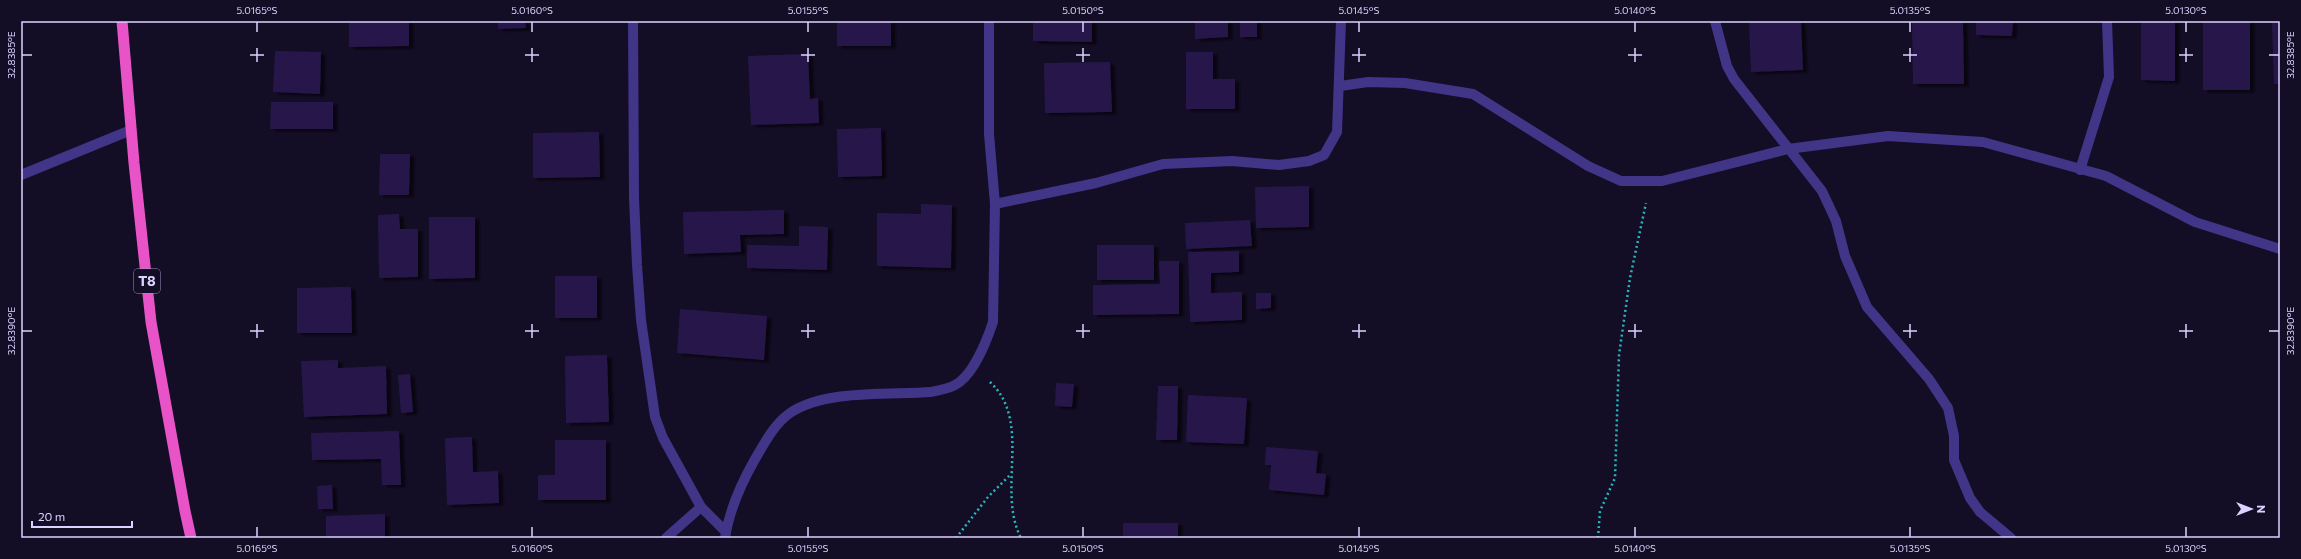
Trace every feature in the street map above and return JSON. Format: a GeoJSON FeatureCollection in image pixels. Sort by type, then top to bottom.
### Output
{"type":"FeatureCollection","features":[{"type":"Feature","properties":{"kind":"highway","name":"T8"},"geometry":{"type":"LineString","coordinates":[[122,21],[131,130],[151,322],[184,511],[191,538]]}},
{"type":"Feature","properties":{"kind":"street"},"geometry":{"type":"LineString","coordinates":[[633,21],[634,198],[640,304],[655,417],[663,438],[701,507],[725,535]]}},
{"type":"Feature","properties":{"kind":"street"},"geometry":{"type":"LineString","coordinates":[[725,535],[748,471],[774,429],[790,413],[809,403],[828,399],[931,392],[957,385],[973,366],[989,336],[993,322],[995,204],[989,134],[989,21]]}},
{"type":"Feature","properties":{"kind":"street"},"geometry":{"type":"LineString","coordinates":[[995,204],[1096,183],[1163,164],[1232,161],[1278,165],[1309,161],[1324,155],[1337,132],[1340,86],[1341,21]]}},
{"type":"Feature","properties":{"kind":"street"},"geometry":{"type":"LineString","coordinates":[[1714,21],[1727,66],[1738,83],[1767,118],[1788,149],[1822,191],[1829,204],[1836,221],[1845,256],[1867,307],[1929,379],[1948,408],[1954,436],[1954,460],[1970,498],[1980,512],[2011,538]]}},
{"type":"Feature","properties":{"kind":"street"},"geometry":{"type":"LineString","coordinates":[[2080,170],[2108,77],[2107,21]]}},
{"type":"Feature","properties":{"kind":"street"},"geometry":{"type":"LineString","coordinates":[[1340,86],[1368,82],[1405,83],[1472,94],[1588,166],[1621,181],[1662,181],[1788,149],[1888,136],[1983,142],[2106,176],[2195,222],[2280,248]]}},
{"type":"Feature","properties":{"kind":"street"},"geometry":{"type":"LineString","coordinates":[[21,175],[131,130]]}},
{"type":"Feature","properties":{"kind":"street"},"geometry":{"type":"LineString","coordinates":[[666,538],[701,507]]}},
{"type":"Feature","properties":{"kind":"path"},"geometry":{"type":"LineString","coordinates":[[1598,538],[1600,511],[1615,478],[1619,355],[1630,278],[1649,181]]}},
{"type":"Feature","properties":{"kind":"path"},"geometry":{"type":"LineString","coordinates":[[973,366],[1000,391],[1011,416],[1013,507],[1021,538]]}},
{"type":"Feature","properties":{"kind":"path"},"geometry":{"type":"LineString","coordinates":[[956,538],[988,497],[1012,474]]}},
{"type":"Feature","properties":{"kind":"building"},"geometry":{"type":"Polygon","coordinates":[[[409,21],[409,46],[349,47],[349,22],[409,21]]]}},
{"type":"Feature","properties":{"kind":"building"},"geometry":{"type":"Polygon","coordinates":[[[498,21],[525,21],[526,28],[498,29],[498,21]]]}},
{"type":"Feature","properties":{"kind":"building"},"geometry":{"type":"Polygon","coordinates":[[[837,21],[891,21],[891,46],[837,46],[837,21]]]}},
{"type":"Feature","properties":{"kind":"building"},"geometry":{"type":"Polygon","coordinates":[[[1033,21],[1092,21],[1092,42],[1033,41],[1033,21]]]}},
{"type":"Feature","properties":{"kind":"building"},"geometry":{"type":"Polygon","coordinates":[[[1195,21],[1228,21],[1228,37],[1195,39],[1195,21]]]}},
{"type":"Feature","properties":{"kind":"building"},"geometry":{"type":"Polygon","coordinates":[[[1240,21],[1257,21],[1257,37],[1240,37],[1240,21]]]}},
{"type":"Feature","properties":{"kind":"building"},"geometry":{"type":"Polygon","coordinates":[[[1749,21],[1801,21],[1803,70],[1751,72],[1749,21]]]}},
{"type":"Feature","properties":{"kind":"building"},"geometry":{"type":"Polygon","coordinates":[[[1912,21],[1963,21],[1964,84],[1913,84],[1912,21]]]}},
{"type":"Feature","properties":{"kind":"building"},"geometry":{"type":"Polygon","coordinates":[[[1976,21],[2013,21],[2012,36],[1976,35],[1976,21]]]}},
{"type":"Feature","properties":{"kind":"building"},"geometry":{"type":"Polygon","coordinates":[[[2141,21],[2175,21],[2175,81],[2141,80],[2141,21]]]}},
{"type":"Feature","properties":{"kind":"building"},"geometry":{"type":"Polygon","coordinates":[[[2203,21],[2250,21],[2250,90],[2203,90],[2203,21]]]}},
{"type":"Feature","properties":{"kind":"building"},"geometry":{"type":"Polygon","coordinates":[[[2272,23],[2280,23],[2280,84],[2274,84],[2272,23]]]}},
{"type":"Feature","properties":{"kind":"building"},"geometry":{"type":"Polygon","coordinates":[[[275,51],[321,52],[320,94],[273,92],[275,51]]]}},
{"type":"Feature","properties":{"kind":"building"},"geometry":{"type":"Polygon","coordinates":[[[1186,52],[1213,52],[1213,79],[1235,79],[1235,109],[1186,109],[1186,52]]]}},
{"type":"Feature","properties":{"kind":"building"},"geometry":{"type":"Polygon","coordinates":[[[808,54],[810,99],[818,98],[819,123],[751,125],[748,56],[808,54]]]}},
{"type":"Feature","properties":{"kind":"building"},"geometry":{"type":"Polygon","coordinates":[[[1110,62],[1112,112],[1045,113],[1044,63],[1110,62]]]}},
{"type":"Feature","properties":{"kind":"building"},"geometry":{"type":"Polygon","coordinates":[[[271,102],[333,102],[333,129],[270,129],[271,102]]]}},
{"type":"Feature","properties":{"kind":"building"},"geometry":{"type":"Polygon","coordinates":[[[881,128],[882,176],[838,177],[837,129],[881,128]]]}},
{"type":"Feature","properties":{"kind":"building"},"geometry":{"type":"Polygon","coordinates":[[[599,132],[600,177],[533,178],[533,133],[599,132]]]}},
{"type":"Feature","properties":{"kind":"building"},"geometry":{"type":"Polygon","coordinates":[[[380,154],[410,154],[409,195],[379,195],[380,154]]]}},
{"type":"Feature","properties":{"kind":"building"},"geometry":{"type":"Polygon","coordinates":[[[1309,186],[1309,227],[1256,228],[1255,187],[1309,186]]]}},
{"type":"Feature","properties":{"kind":"building"},"geometry":{"type":"Polygon","coordinates":[[[921,204],[952,205],[951,268],[877,266],[877,213],[921,214],[921,204]]]}},
{"type":"Feature","properties":{"kind":"building"},"geometry":{"type":"Polygon","coordinates":[[[784,210],[784,234],[740,235],[741,252],[684,254],[683,212],[784,210]]]}},
{"type":"Feature","properties":{"kind":"building"},"geometry":{"type":"Polygon","coordinates":[[[399,214],[400,229],[418,229],[418,277],[379,278],[378,215],[399,214]]]}},
{"type":"Feature","properties":{"kind":"building"},"geometry":{"type":"Polygon","coordinates":[[[429,217],[475,217],[475,278],[429,279],[429,217]]]}},
{"type":"Feature","properties":{"kind":"building"},"geometry":{"type":"Polygon","coordinates":[[[1250,220],[1252,246],[1186,249],[1185,223],[1250,220]]]}},
{"type":"Feature","properties":{"kind":"building"},"geometry":{"type":"Polygon","coordinates":[[[799,226],[828,227],[827,270],[747,268],[747,245],[799,246],[799,226]]]}},
{"type":"Feature","properties":{"kind":"building"},"geometry":{"type":"Polygon","coordinates":[[[1097,245],[1154,245],[1154,280],[1097,280],[1097,245]]]}},
{"type":"Feature","properties":{"kind":"building"},"geometry":{"type":"Polygon","coordinates":[[[1239,251],[1239,272],[1211,273],[1211,293],[1242,292],[1242,320],[1190,322],[1188,252],[1239,251]]]}},
{"type":"Feature","properties":{"kind":"building"},"geometry":{"type":"Polygon","coordinates":[[[1159,261],[1179,261],[1179,314],[1093,315],[1093,285],[1160,284],[1159,261]]]}},
{"type":"Feature","properties":{"kind":"building"},"geometry":{"type":"Polygon","coordinates":[[[555,276],[597,276],[597,318],[555,318],[555,276]]]}},
{"type":"Feature","properties":{"kind":"building"},"geometry":{"type":"Polygon","coordinates":[[[351,287],[352,333],[297,333],[297,288],[351,287]]]}},
{"type":"Feature","properties":{"kind":"building"},"geometry":{"type":"Polygon","coordinates":[[[1256,293],[1271,293],[1271,308],[1256,309],[1256,293]]]}},
{"type":"Feature","properties":{"kind":"building"},"geometry":{"type":"Polygon","coordinates":[[[680,309],[767,316],[764,360],[677,353],[680,309]]]}},
{"type":"Feature","properties":{"kind":"building"},"geometry":{"type":"Polygon","coordinates":[[[607,355],[609,422],[566,423],[565,356],[607,355]]]}},
{"type":"Feature","properties":{"kind":"building"},"geometry":{"type":"Polygon","coordinates":[[[338,360],[338,368],[386,366],[387,414],[304,417],[301,361],[338,360]]]}},
{"type":"Feature","properties":{"kind":"building"},"geometry":{"type":"Polygon","coordinates":[[[410,374],[413,412],[401,413],[398,375],[410,374]]]}},
{"type":"Feature","properties":{"kind":"building"},"geometry":{"type":"Polygon","coordinates":[[[1056,383],[1074,384],[1072,407],[1055,406],[1056,383]]]}},
{"type":"Feature","properties":{"kind":"building"},"geometry":{"type":"Polygon","coordinates":[[[1158,386],[1178,386],[1177,440],[1156,440],[1158,386]]]}},
{"type":"Feature","properties":{"kind":"building"},"geometry":{"type":"Polygon","coordinates":[[[1188,395],[1247,398],[1244,444],[1186,442],[1188,395]]]}},
{"type":"Feature","properties":{"kind":"building"},"geometry":{"type":"Polygon","coordinates":[[[399,431],[401,485],[382,485],[381,459],[312,460],[311,433],[399,431]]]}},
{"type":"Feature","properties":{"kind":"building"},"geometry":{"type":"Polygon","coordinates":[[[472,437],[473,472],[498,471],[499,503],[447,505],[445,438],[472,437]]]}},
{"type":"Feature","properties":{"kind":"building"},"geometry":{"type":"Polygon","coordinates":[[[555,440],[606,440],[606,500],[538,500],[538,475],[555,475],[555,440]]]}},
{"type":"Feature","properties":{"kind":"building"},"geometry":{"type":"Polygon","coordinates":[[[1266,447],[1318,451],[1316,473],[1326,474],[1324,495],[1269,490],[1271,465],[1265,465],[1266,447]]]}},
{"type":"Feature","properties":{"kind":"building"},"geometry":{"type":"Polygon","coordinates":[[[332,485],[333,509],[318,509],[317,486],[332,485]]]}},
{"type":"Feature","properties":{"kind":"building"},"geometry":{"type":"Polygon","coordinates":[[[385,514],[385,538],[326,538],[326,516],[385,514]]]}},
{"type":"Feature","properties":{"kind":"building"},"geometry":{"type":"Polygon","coordinates":[[[1123,523],[1178,523],[1178,538],[1123,538],[1123,523]]]}}]}
